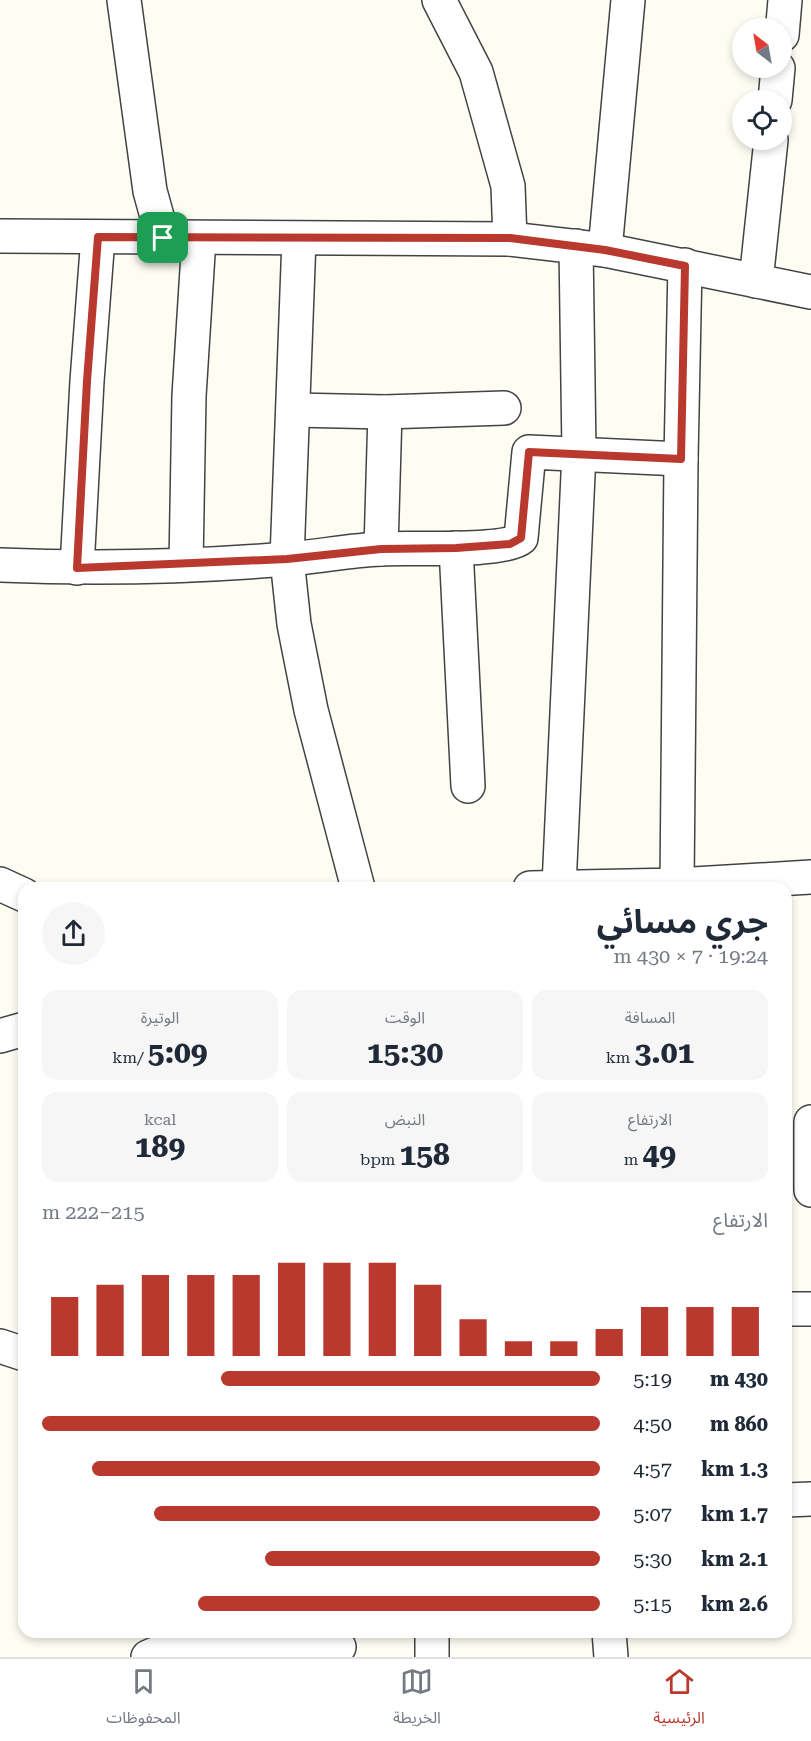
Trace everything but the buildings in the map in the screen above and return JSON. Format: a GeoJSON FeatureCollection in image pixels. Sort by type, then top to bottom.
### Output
{"type":"FeatureCollection","features":[{"type":"Feature","properties":{"kind":"street"},"geometry":{"type":"LineString","coordinates":[[124,0],[150,191],[163,238]]}},
{"type":"Feature","properties":{"kind":"street"},"geometry":{"type":"LineString","coordinates":[[440,0],[476,72],[508,186],[510,238]]}},
{"type":"Feature","properties":{"kind":"street"},"geometry":{"type":"LineString","coordinates":[[544,882],[579,453],[591,248],[628,0]]}},
{"type":"Feature","properties":{"kind":"street"},"geometry":{"type":"LineString","coordinates":[[783,18],[785,0]]}},
{"type":"Feature","properties":{"kind":"street"},"geometry":{"type":"LineString","coordinates":[[756,281],[770,150]]}},
{"type":"Feature","properties":{"kind":"street"},"geometry":{"type":"LineString","coordinates":[[0,236],[299,239],[510,238],[591,248],[811,292]]}},
{"type":"Feature","properties":{"kind":"street"},"geometry":{"type":"LineString","coordinates":[[77,568],[87,381],[98,237]]}},
{"type":"Feature","properties":{"kind":"street"},"geometry":{"type":"LineString","coordinates":[[186,565],[189,396],[199,238]]}},
{"type":"Feature","properties":{"kind":"street"},"geometry":{"type":"LineString","coordinates":[[299,239],[287,559],[294,624],[311,710],[355,882]]}},
{"type":"Feature","properties":{"kind":"street"},"geometry":{"type":"LineString","coordinates":[[677,882],[685,266]]}},
{"type":"Feature","properties":{"kind":"street"},"geometry":{"type":"LineString","coordinates":[[294,410],[385,412],[504,408]]}},
{"type":"Feature","properties":{"kind":"street"},"geometry":{"type":"LineString","coordinates":[[381,549],[385,412]]}},
{"type":"Feature","properties":{"kind":"street"},"geometry":{"type":"LineString","coordinates":[[0,565],[77,568],[186,565],[287,559],[381,549],[456,548],[517,542],[521,538],[529,452],[681,459]]}},
{"type":"Feature","properties":{"kind":"street"},"geometry":{"type":"LineString","coordinates":[[456,548],[468,786]]}},
{"type":"Feature","properties":{"kind":"street"},"geometry":{"type":"LineString","coordinates":[[727,882],[811,877]]}},
{"type":"Feature","properties":{"kind":"street"},"geometry":{"type":"LineString","coordinates":[[0,884],[18,892]]}},
{"type":"Feature","properties":{"kind":"street"},"geometry":{"type":"LineString","coordinates":[[0,1036],[18,1031]]}},
{"type":"Feature","properties":{"kind":"street"},"geometry":{"type":"LineString","coordinates":[[811,1122],[811,1190]]}},
{"type":"Feature","properties":{"kind":"street"},"geometry":{"type":"LineString","coordinates":[[792,1309],[811,1309]]}},
{"type":"Feature","properties":{"kind":"street"},"geometry":{"type":"LineString","coordinates":[[0,1346],[18,1352]]}},
{"type":"Feature","properties":{"kind":"street"},"geometry":{"type":"LineString","coordinates":[[792,1500],[811,1499]]}},
{"type":"Feature","properties":{"kind":"street"},"geometry":{"type":"LineString","coordinates":[[432,1638],[432,1657]]}},
{"type":"Feature","properties":{"kind":"street"},"geometry":{"type":"LineString","coordinates":[[609,1638],[611,1657]]}},
{"type":"Feature","properties":{"kind":"street"},"geometry":{"type":"LineString","coordinates":[[152,1648],[339,1645]]}},
{"type":"Feature","properties":{"kind":"route"},"geometry":{"type":"LineString","coordinates":[[98,237],[163,238],[510,238],[605,250],[685,266],[681,459],[529,452],[521,538],[510,544],[456,548],[381,549],[287,559],[186,565],[77,568],[87,381],[98,237]]}}]}
